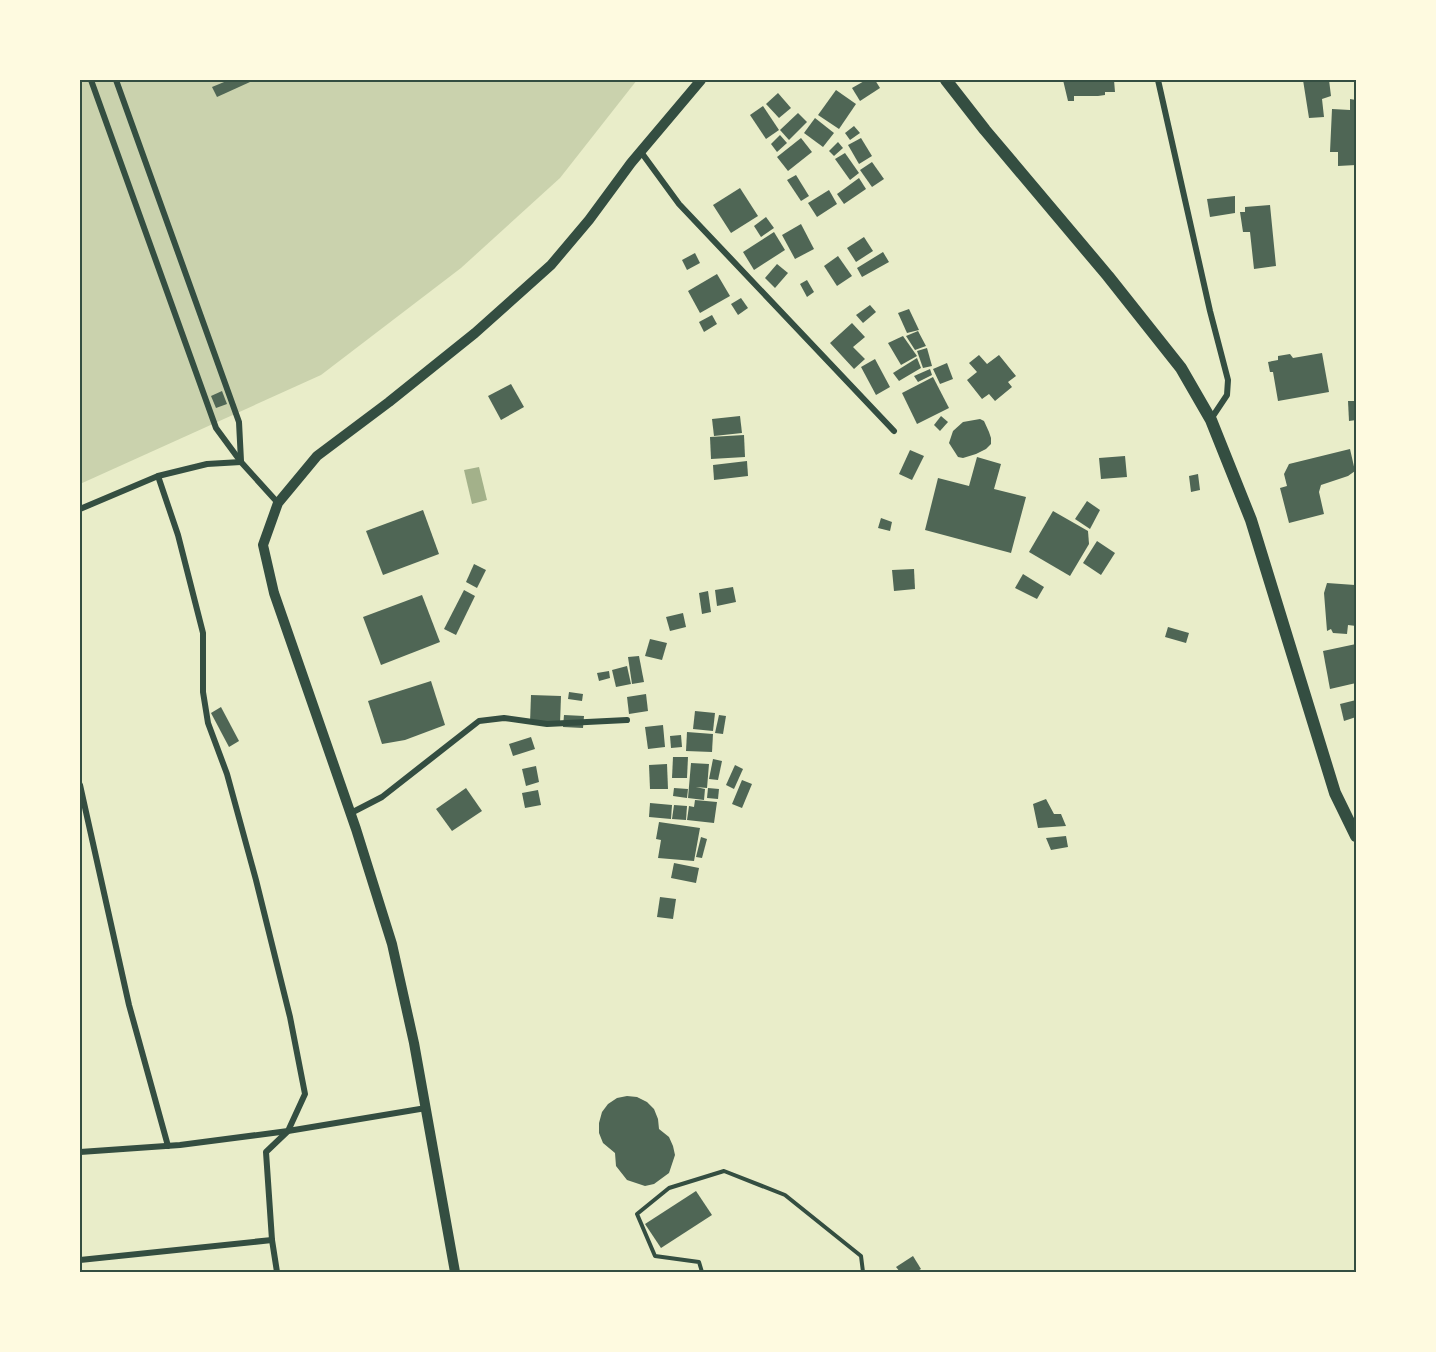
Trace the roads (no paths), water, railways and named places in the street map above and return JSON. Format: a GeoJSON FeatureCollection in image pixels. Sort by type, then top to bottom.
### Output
{"type":"FeatureCollection","features":[{"type":"Feature","properties":{"kind":"main road"},"geometry":{"type":"LineString","coordinates":[[946,80],[1181,368],[1211,420],[1251,520],[1335,793],[1356,836]]}},
{"type":"Feature","properties":{"kind":"street"},"geometry":{"type":"LineString","coordinates":[[91,80],[216,428],[241,462],[278,503]]}},
{"type":"Feature","properties":{"kind":"street"},"geometry":{"type":"LineString","coordinates":[[116,80],[239,422],[241,462]]}},
{"type":"Feature","properties":{"kind":"street"},"geometry":{"type":"LineString","coordinates":[[455,1272],[414,1043],[392,944],[351,813],[274,593],[263,545],[278,503],[317,456],[476,333],[551,265],[589,220],[640,152],[701,80]]}},
{"type":"Feature","properties":{"kind":"street"},"geometry":{"type":"LineString","coordinates":[[1158,80],[1210,311],[1228,380],[1227,395],[1211,420]]}},
{"type":"Feature","properties":{"kind":"street"},"geometry":{"type":"LineString","coordinates":[[640,152],[679,204],[894,431]]}},
{"type":"Feature","properties":{"kind":"street"},"geometry":{"type":"LineString","coordinates":[[80,509],[158,476],[207,464],[241,462]]}},
{"type":"Feature","properties":{"kind":"street"},"geometry":{"type":"LineString","coordinates":[[158,476],[178,535],[203,633],[203,693],[208,723],[227,774],[256,880],[290,1017],[305,1094],[288,1131],[266,1152],[272,1240],[277,1272]]}},
{"type":"Feature","properties":{"kind":"street"},"geometry":{"type":"LineString","coordinates":[[351,813],[382,797],[479,721],[504,718],[547,724],[627,720]]}},
{"type":"Feature","properties":{"kind":"street"},"geometry":{"type":"LineString","coordinates":[[80,785],[129,1005],[168,1146]]}},
{"type":"Feature","properties":{"kind":"street"},"geometry":{"type":"LineString","coordinates":[[80,1152],[168,1146],[288,1131],[426,1108]]}},
{"type":"Feature","properties":{"kind":"street"},"geometry":{"type":"LineString","coordinates":[[80,1260],[272,1240]]}}]}
